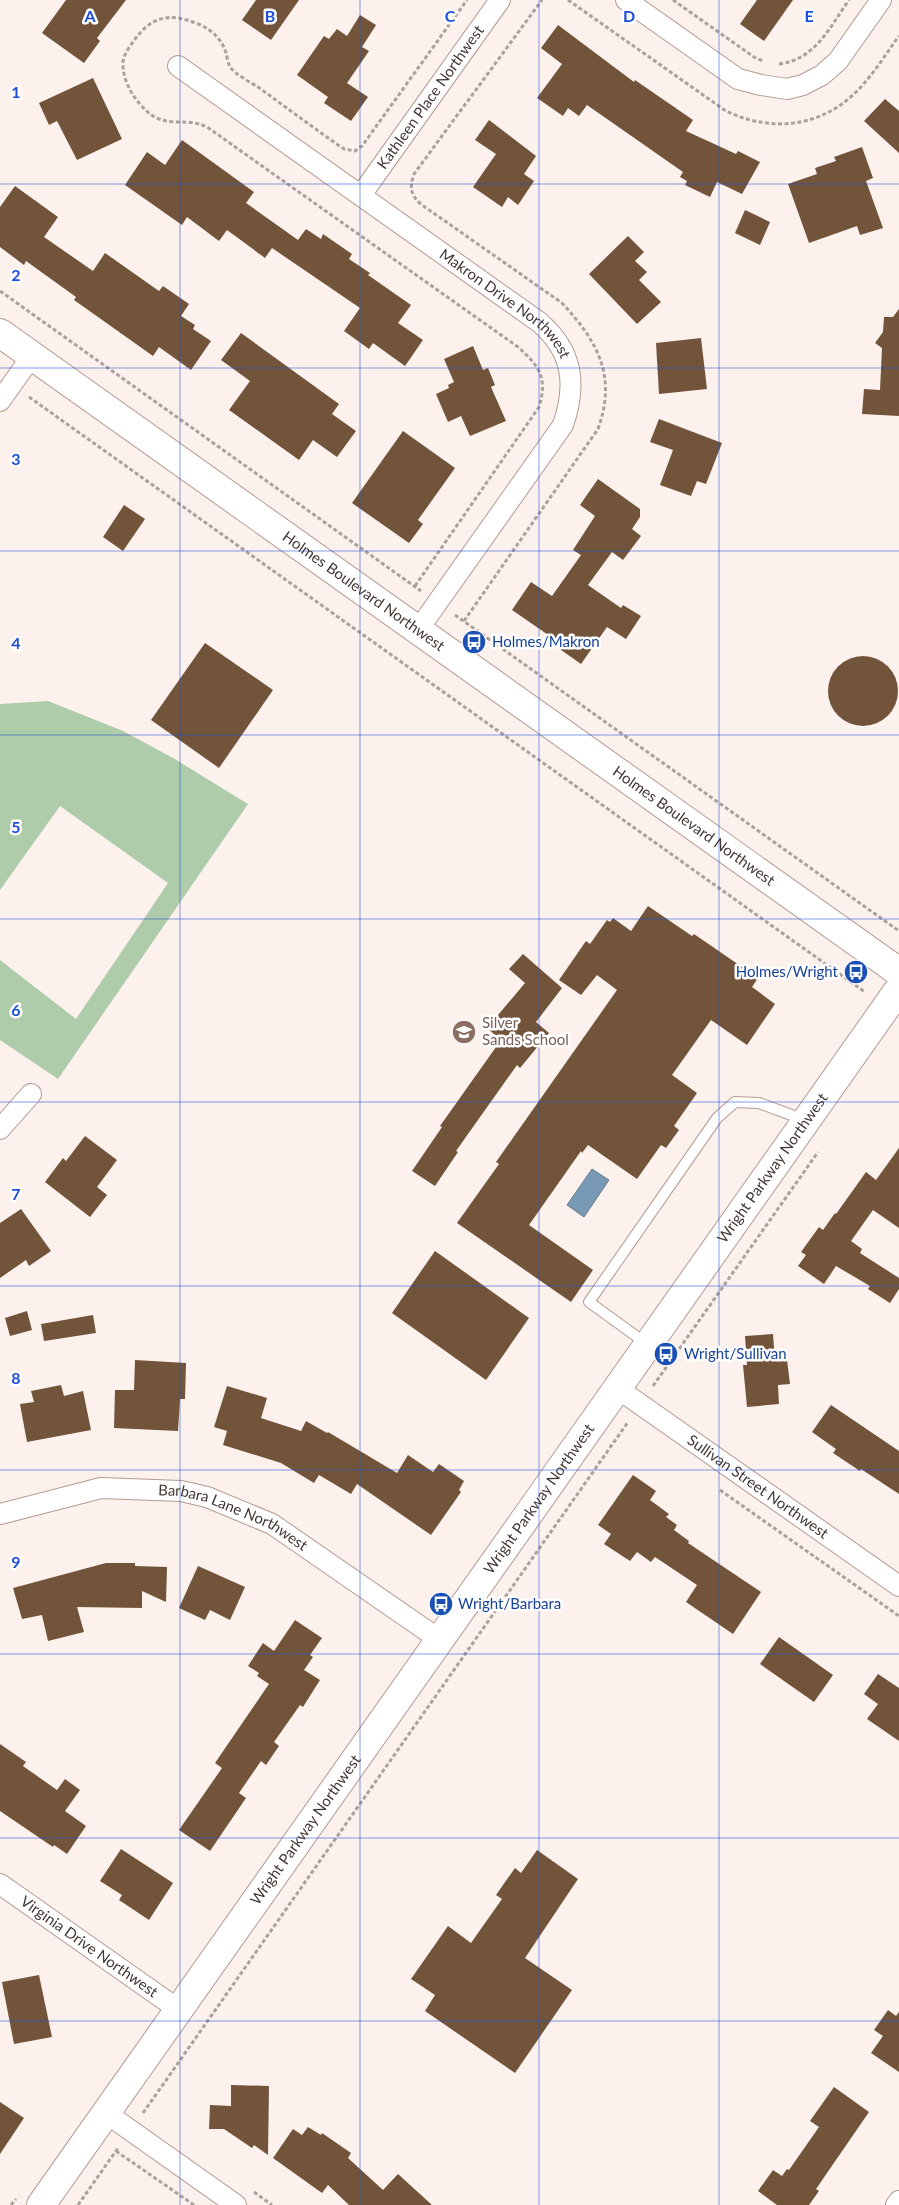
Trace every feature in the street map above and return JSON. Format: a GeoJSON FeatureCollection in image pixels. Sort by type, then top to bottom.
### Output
{"type":"FeatureCollection","features":[{"type":"Feature","properties":{"kind":"street","name":"Kathleen Place Northwest"},"geometry":{"type":"LineString","coordinates":[[361,195],[500,0]]}},
{"type":"Feature","properties":{"kind":"street"},"geometry":{"type":"LineString","coordinates":[[626,0],[738,78],[787,89],[803,85],[822,75],[838,61],[882,0]]}},
{"type":"Feature","properties":{"kind":"street","name":"Makron Drive Northwest"},"geometry":{"type":"LineString","coordinates":[[178,66],[539,322],[548,330],[564,352],[571,372],[569,407],[563,425],[418,630]]}},
{"type":"Feature","properties":{"kind":"street","name":"Holmes Boulevard Northwest"},"geometry":{"type":"LineString","coordinates":[[0,333],[899,972]]}},
{"type":"Feature","properties":{"kind":"street"},"geometry":{"type":"LineString","coordinates":[[0,401],[32,356]]}},
{"type":"Feature","properties":{"kind":"street","name":"Wright Parkway Northwest"},"geometry":{"type":"LineString","coordinates":[[41,2205],[893,998]]}},
{"type":"Feature","properties":{"kind":"street"},"geometry":{"type":"LineString","coordinates":[[0,1129],[31,1094]]}},
{"type":"Feature","properties":{"kind":"street","name":"Sullivan Street Northwest"},"geometry":{"type":"LineString","coordinates":[[610,1398],[641,1404],[899,1586]]}},
{"type":"Feature","properties":{"kind":"street","name":"Barbara Lane Northwest"},"geometry":{"type":"LineString","coordinates":[[0,1514],[101,1488],[181,1491],[207,1497],[272,1524],[440,1640]]}},
{"type":"Feature","properties":{"kind":"street","name":"Virginia Drive Northwest"},"geometry":{"type":"LineString","coordinates":[[0,1884],[179,2010]]}},
{"type":"Feature","properties":{"kind":"street"},"geometry":{"type":"LineString","coordinates":[[106,2113],[236,2205]]}},
{"type":"Feature","properties":{"kind":"street"},"geometry":{"type":"LineString","coordinates":[[896,2205],[899,2201]]}},
{"type":"Feature","properties":{"kind":"lane"},"geometry":{"type":"LineString","coordinates":[[648,1344],[589,1302],[717,1118],[735,1102],[759,1103],[806,1120]]}},
{"type":"Feature","properties":{"kind":"path"},"geometry":{"type":"LineString","coordinates":[[673,0],[754,57],[766,62]]}},
{"type":"Feature","properties":{"kind":"path"},"geometry":{"type":"LineString","coordinates":[[772,63],[790,63],[810,52],[850,0]]}},
{"type":"Feature","properties":{"kind":"path"},"geometry":{"type":"LineString","coordinates":[[12,384],[893,998]]}},
{"type":"Feature","properties":{"kind":"path"},"geometry":{"type":"LineString","coordinates":[[78,2205],[819,1151]]}},
{"type":"Feature","properties":{"kind":"path"},"geometry":{"type":"LineString","coordinates":[[610,1398],[627,1424],[635,1430]]}},
{"type":"Feature","properties":{"kind":"path"},"geometry":{"type":"LineString","coordinates":[[715,1486],[899,1616]]}},
{"type":"Feature","properties":{"kind":"path"},"geometry":{"type":"LineString","coordinates":[[116,2151],[194,2205]]}},
{"type":"Feature","properties":{"kind":"green space"},"geometry":{"type":"Polygon","coordinates":[[[48,701],[123,731],[173,758],[248,804],[58,1079],[0,1040],[0,960],[76,1019],[168,883],[60,806],[0,890],[0,704],[48,701]]]}},
{"type":"Feature","properties":{"kind":"water"},"geometry":{"type":"Polygon","coordinates":[[[592,1169],[609,1180],[584,1217],[567,1205],[592,1169]]]}},
{"type":"Feature","properties":{"kind":"building"},"geometry":{"type":"Polygon","coordinates":[[[66,0],[126,0],[97,38],[100,41],[84,63],[42,33],[66,0]]]}},
{"type":"Feature","properties":{"kind":"building"},"geometry":{"type":"Polygon","coordinates":[[[256,0],[299,0],[271,40],[242,20],[256,0]]]}},
{"type":"Feature","properties":{"kind":"building"},"geometry":{"type":"Polygon","coordinates":[[[757,0],[793,0],[764,41],[740,24],[757,0]]]}},
{"type":"Feature","properties":{"kind":"building"},"geometry":{"type":"Polygon","coordinates":[[[360,15],[376,25],[362,47],[369,51],[347,83],[368,97],[351,121],[324,103],[328,97],[297,75],[324,36],[329,39],[337,29],[347,36],[360,15]]]}},
{"type":"Feature","properties":{"kind":"building"},"geometry":{"type":"Polygon","coordinates":[[[558,25],[634,82],[635,80],[693,120],[686,131],[736,154],[738,151],[760,162],[742,194],[717,182],[710,197],[685,185],[687,181],[680,177],[683,172],[587,105],[579,116],[568,108],[563,116],[537,98],[562,64],[541,48],[558,25]]]}},
{"type":"Feature","properties":{"kind":"building"},"geometry":{"type":"Polygon","coordinates":[[[93,78],[122,139],[77,160],[57,121],[49,125],[39,103],[93,78]]]}},
{"type":"Feature","properties":{"kind":"building"},"geometry":{"type":"Polygon","coordinates":[[[885,99],[899,111],[899,153],[864,121],[885,99]]]}},
{"type":"Feature","properties":{"kind":"building"},"geometry":{"type":"Polygon","coordinates":[[[489,120],[536,156],[524,174],[534,181],[518,205],[508,197],[502,207],[473,187],[496,154],[475,140],[489,120]]]}},
{"type":"Feature","properties":{"kind":"building"},"geometry":{"type":"Polygon","coordinates":[[[182,140],[254,192],[246,203],[298,240],[306,229],[321,239],[323,234],[352,254],[349,259],[370,273],[368,275],[411,305],[398,323],[423,340],[405,366],[373,343],[369,349],[344,331],[360,308],[272,248],[265,258],[227,230],[219,241],[187,217],[182,225],[125,185],[147,152],[165,165],[182,140]]]}},
{"type":"Feature","properties":{"kind":"building"},"geometry":{"type":"Polygon","coordinates":[[[862,147],[873,178],[866,181],[883,228],[860,235],[857,226],[809,243],[788,184],[817,174],[815,168],[836,161],[834,157],[862,147]]]}},
{"type":"Feature","properties":{"kind":"building"},"geometry":{"type":"Polygon","coordinates":[[[15,186],[58,217],[44,237],[93,271],[105,253],[159,291],[163,286],[189,304],[181,316],[195,325],[193,329],[211,341],[191,370],[159,347],[153,356],[74,300],[76,297],[26,261],[24,265],[0,247],[0,207],[15,186]]]}},
{"type":"Feature","properties":{"kind":"building"},"geometry":{"type":"Polygon","coordinates":[[[745,210],[770,222],[760,245],[735,233],[745,210]]]}},
{"type":"Feature","properties":{"kind":"building"},"geometry":{"type":"Polygon","coordinates":[[[628,236],[644,252],[635,261],[647,272],[639,280],[661,302],[637,324],[589,274],[628,236]]]}},
{"type":"Feature","properties":{"kind":"building"},"geometry":{"type":"Polygon","coordinates":[[[899,309],[899,416],[862,414],[864,389],[880,390],[882,348],[875,343],[883,332],[884,317],[893,317],[899,309]]]}},
{"type":"Feature","properties":{"kind":"building"},"geometry":{"type":"Polygon","coordinates":[[[241,333],[339,404],[332,414],[356,431],[337,457],[313,440],[299,460],[229,410],[250,381],[221,360],[241,333]]]}},
{"type":"Feature","properties":{"kind":"building"},"geometry":{"type":"Polygon","coordinates":[[[701,338],[707,389],[659,394],[656,343],[701,338]]]}},
{"type":"Feature","properties":{"kind":"building"},"geometry":{"type":"Polygon","coordinates":[[[473,346],[483,370],[488,368],[495,385],[491,387],[506,421],[470,436],[461,416],[448,422],[436,394],[449,388],[448,385],[454,382],[444,359],[473,346]]]}},
{"type":"Feature","properties":{"kind":"building"},"geometry":{"type":"Polygon","coordinates":[[[659,419],[722,443],[706,484],[697,481],[691,496],[660,485],[673,450],[650,442],[659,419]]]}},
{"type":"Feature","properties":{"kind":"building"},"geometry":{"type":"Polygon","coordinates":[[[403,431],[455,468],[418,520],[423,524],[409,543],[352,503],[403,431]]]}},
{"type":"Feature","properties":{"kind":"building"},"geometry":{"type":"Polygon","coordinates":[[[598,479],[640,509],[640,517],[632,529],[641,536],[623,560],[612,552],[588,585],[621,608],[623,605],[641,616],[626,639],[607,627],[581,664],[554,645],[557,641],[512,610],[531,582],[552,596],[581,555],[573,550],[595,516],[580,505],[598,479]]]}},
{"type":"Feature","properties":{"kind":"building"},"geometry":{"type":"Polygon","coordinates":[[[124,505],[145,519],[123,551],[103,537],[124,505]]]}},
{"type":"Feature","properties":{"kind":"building"},"geometry":{"type":"Polygon","coordinates":[[[205,643],[273,690],[219,768],[151,720],[205,643]]]}},
{"type":"Feature","properties":{"kind":"building"},"geometry":{"type":"Polygon","coordinates":[[[870,656],[883,662],[892,671],[896,677],[898,691],[896,705],[888,716],[877,724],[856,726],[849,724],[838,716],[830,705],[828,684],[830,677],[838,666],[849,658],[870,656]]]}},
{"type":"Feature","properties":{"kind":"building"},"geometry":{"type":"Polygon","coordinates":[[[648,906],[692,936],[694,934],[758,978],[752,987],[775,1004],[747,1045],[711,1020],[672,1075],[697,1093],[674,1126],[679,1130],[666,1148],[661,1145],[637,1179],[588,1145],[582,1153],[581,1151],[529,1225],[593,1270],[571,1302],[457,1223],[499,1164],[496,1162],[617,990],[597,975],[581,995],[559,980],[586,941],[590,944],[607,920],[610,922],[613,918],[631,931],[648,906]]]}},
{"type":"Feature","properties":{"kind":"building"},"geometry":{"type":"Polygon","coordinates":[[[523,954],[562,988],[536,1022],[549,1033],[520,1068],[517,1065],[456,1151],[458,1152],[435,1186],[412,1171],[442,1127],[440,1126],[501,1040],[487,1028],[525,983],[509,969],[523,954]]]}},
{"type":"Feature","properties":{"kind":"building"},"geometry":{"type":"Polygon","coordinates":[[[85,1136],[117,1160],[97,1187],[107,1195],[90,1217],[45,1182],[63,1158],[66,1161],[85,1136]]]}},
{"type":"Feature","properties":{"kind":"building"},"geometry":{"type":"Polygon","coordinates":[[[899,1148],[899,1228],[873,1210],[851,1241],[862,1249],[860,1253],[899,1278],[899,1289],[890,1303],[868,1289],[870,1286],[836,1266],[824,1284],[798,1266],[806,1255],[801,1252],[819,1227],[823,1230],[866,1172],[876,1180],[899,1148]]]}},
{"type":"Feature","properties":{"kind":"building"},"geometry":{"type":"Polygon","coordinates":[[[21,1209],[51,1251],[29,1266],[26,1260],[0,1278],[0,1223],[21,1209]]]}},
{"type":"Feature","properties":{"kind":"building"},"geometry":{"type":"Polygon","coordinates":[[[435,1251],[529,1318],[486,1380],[392,1313],[435,1251]]]}},
{"type":"Feature","properties":{"kind":"building"},"geometry":{"type":"Polygon","coordinates":[[[27,1311],[32,1330],[10,1336],[5,1318],[27,1311]]]}},
{"type":"Feature","properties":{"kind":"building"},"geometry":{"type":"Polygon","coordinates":[[[93,1315],[96,1333],[44,1341],[41,1324],[93,1315]]]}},
{"type":"Feature","properties":{"kind":"building"},"geometry":{"type":"Polygon","coordinates":[[[773,1334],[775,1361],[787,1360],[790,1384],[778,1385],[779,1404],[747,1407],[743,1365],[747,1365],[745,1336],[773,1334]]]}},
{"type":"Feature","properties":{"kind":"building"},"geometry":{"type":"Polygon","coordinates":[[[135,1360],[186,1363],[185,1399],[180,1399],[178,1431],[114,1428],[115,1390],[134,1390],[135,1360]]]}},
{"type":"Feature","properties":{"kind":"building"},"geometry":{"type":"Polygon","coordinates":[[[61,1385],[64,1396],[83,1391],[91,1430],[27,1442],[20,1404],[34,1402],[31,1391],[61,1385]]]}},
{"type":"Feature","properties":{"kind":"building"},"geometry":{"type":"Polygon","coordinates":[[[227,1386],[267,1398],[261,1418],[301,1431],[306,1421],[397,1473],[408,1455],[433,1472],[439,1464],[464,1481],[459,1490],[461,1492],[431,1535],[357,1484],[351,1494],[319,1475],[314,1483],[281,1463],[223,1445],[227,1431],[214,1427],[227,1386]]]}},
{"type":"Feature","properties":{"kind":"building"},"geometry":{"type":"Polygon","coordinates":[[[831,1405],[899,1451],[899,1494],[833,1453],[836,1449],[812,1432],[831,1405]]]}},
{"type":"Feature","properties":{"kind":"building"},"geometry":{"type":"Polygon","coordinates":[[[633,1475],[656,1491],[650,1500],[669,1514],[666,1517],[677,1525],[674,1530],[689,1541],[688,1543],[761,1592],[733,1634],[686,1602],[697,1585],[655,1557],[651,1562],[637,1552],[630,1561],[604,1544],[611,1534],[598,1525],[633,1475]]]}},
{"type":"Feature","properties":{"kind":"building"},"geometry":{"type":"Polygon","coordinates":[[[106,1563],[135,1563],[135,1566],[167,1567],[166,1602],[142,1591],[142,1608],[77,1607],[84,1632],[48,1641],[42,1615],[22,1619],[13,1588],[106,1563]]]}},
{"type":"Feature","properties":{"kind":"building"},"geometry":{"type":"Polygon","coordinates":[[[198,1566],[245,1587],[230,1620],[210,1610],[205,1620],[179,1608],[198,1566]]]}},
{"type":"Feature","properties":{"kind":"building"},"geometry":{"type":"Polygon","coordinates":[[[295,1620],[322,1638],[310,1655],[313,1657],[304,1670],[320,1680],[303,1707],[300,1705],[274,1742],[279,1746],[266,1765],[261,1761],[239,1793],[246,1798],[210,1851],[179,1830],[222,1768],[215,1763],[269,1684],[257,1676],[259,1673],[248,1666],[263,1643],[274,1651],[295,1620]]]}},
{"type":"Feature","properties":{"kind":"building"},"geometry":{"type":"Polygon","coordinates":[[[779,1637],[833,1675],[814,1702],[760,1664],[779,1637]]]}},
{"type":"Feature","properties":{"kind":"building"},"geometry":{"type":"Polygon","coordinates":[[[878,1674],[899,1688],[899,1741],[867,1719],[878,1704],[864,1694],[878,1674]]]}},
{"type":"Feature","properties":{"kind":"building"},"geometry":{"type":"Polygon","coordinates":[[[0,1744],[26,1762],[23,1766],[57,1790],[65,1779],[80,1790],[65,1811],[86,1826],[67,1854],[54,1845],[53,1847],[0,1811],[0,1744]]]}},
{"type":"Feature","properties":{"kind":"building"},"geometry":{"type":"Polygon","coordinates":[[[121,1849],[173,1883],[149,1920],[119,1900],[122,1895],[100,1881],[121,1849]]]}},
{"type":"Feature","properties":{"kind":"building"},"geometry":{"type":"Polygon","coordinates":[[[537,1850],[578,1879],[525,1958],[572,1990],[515,2073],[425,2011],[435,1995],[411,1979],[448,1926],[471,1943],[502,1899],[496,1895],[515,1868],[521,1873],[537,1850]]]}},
{"type":"Feature","properties":{"kind":"building"},"geometry":{"type":"Polygon","coordinates":[[[39,1975],[52,2037],[14,2044],[2,1982],[39,1975]]]}},
{"type":"Feature","properties":{"kind":"building"},"geometry":{"type":"Polygon","coordinates":[[[888,2010],[896,2016],[899,2012],[899,2072],[871,2053],[883,2036],[874,2030],[888,2010]]]}},
{"type":"Feature","properties":{"kind":"building"},"geometry":{"type":"Polygon","coordinates":[[[231,2085],[269,2086],[268,2155],[254,2145],[252,2148],[224,2129],[209,2129],[210,2105],[231,2106],[231,2085]]]}},
{"type":"Feature","properties":{"kind":"building"},"geometry":{"type":"Polygon","coordinates":[[[834,2087],[869,2112],[816,2189],[819,2191],[809,2205],[777,2205],[758,2191],[773,2170],[782,2176],[787,2169],[789,2170],[819,2127],[810,2121],[834,2087]]]}},
{"type":"Feature","properties":{"kind":"building"},"geometry":{"type":"Polygon","coordinates":[[[0,2102],[24,2118],[0,2154],[0,2102]]]}},
{"type":"Feature","properties":{"kind":"building"},"geometry":{"type":"Polygon","coordinates":[[[308,2127],[321,2135],[322,2133],[351,2153],[348,2158],[383,2190],[398,2174],[432,2205],[349,2205],[328,2185],[322,2193],[273,2158],[293,2129],[302,2135],[308,2127]]]}},
{"type":"Feature","properties":{"kind":"place","name":"Holmes/Makron"},"geometry":{"type":"Point","coordinates":[474,642]}},
{"type":"Feature","properties":{"kind":"place","name":"Holmes/Wright"},"geometry":{"type":"Point","coordinates":[856,972]}},
{"type":"Feature","properties":{"kind":"place","name":"Silver Sands School"},"geometry":{"type":"Point","coordinates":[464,1032]}},
{"type":"Feature","properties":{"kind":"place","name":"Wright/Sullivan"},"geometry":{"type":"Point","coordinates":[666,1354]}},
{"type":"Feature","properties":{"kind":"place","name":"Wright/Barbara"},"geometry":{"type":"Point","coordinates":[441,1604]}}]}
